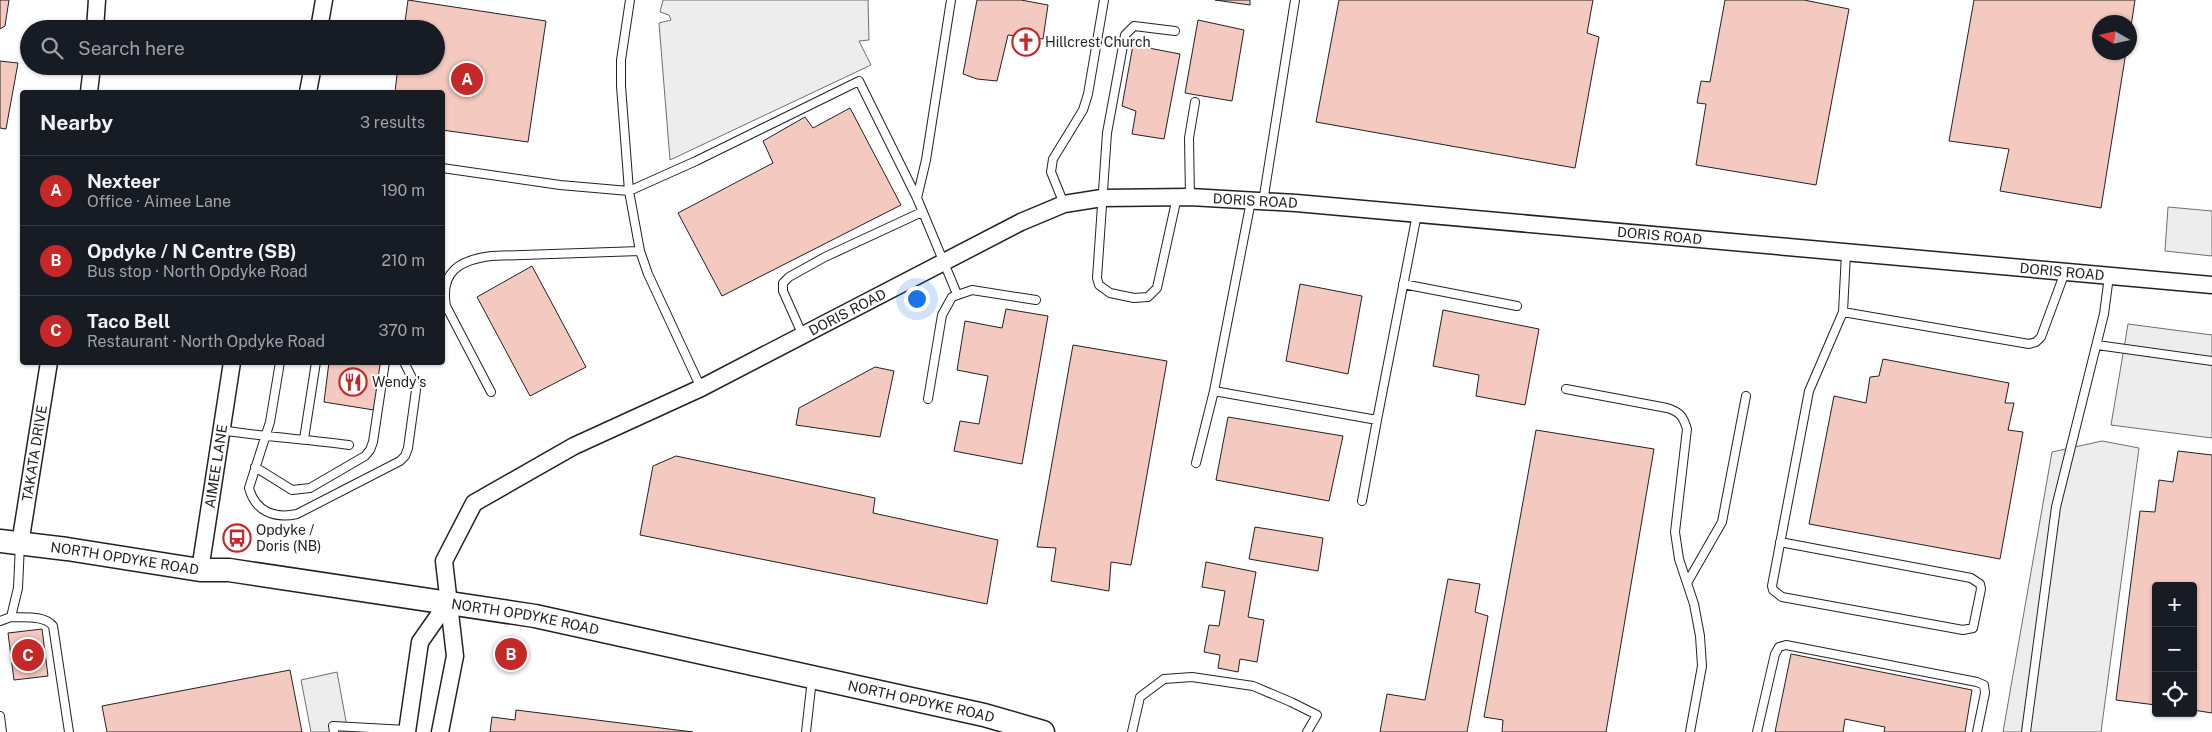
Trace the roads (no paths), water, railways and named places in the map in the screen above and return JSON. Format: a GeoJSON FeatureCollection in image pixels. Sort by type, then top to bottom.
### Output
{"type":"FeatureCollection","features":[{"type":"Feature","properties":{"kind":"main road","name":"NORTH OPDYKE ROAD"},"geometry":{"type":"LineString","coordinates":[[10,542],[200,570],[229,570],[535,616],[984,715],[1044,732]]}},
{"type":"Feature","properties":{"kind":"street"},"geometry":{"type":"LineString","coordinates":[[96,20],[97,0]]}},
{"type":"Feature","properties":{"kind":"street"},"geometry":{"type":"LineString","coordinates":[[321,20],[324,0]]}},
{"type":"Feature","properties":{"kind":"street"},"geometry":{"type":"LineString","coordinates":[[89,90],[91,75]]}},
{"type":"Feature","properties":{"kind":"street"},"geometry":{"type":"LineString","coordinates":[[308,90],[311,75]]}},
{"type":"Feature","properties":{"kind":"street","name":"DORIS ROAD"},"geometry":{"type":"LineString","coordinates":[[440,732],[455,656],[444,561],[474,503],[574,446],[701,388],[1030,218],[1064,204],[1102,198],[1184,197],[1296,203],[2212,285]]}},
{"type":"Feature","properties":{"kind":"street","name":"TAKATA DRIVE"},"geometry":{"type":"LineString","coordinates":[[10,542],[48,365]]}},
{"type":"Feature","properties":{"kind":"street","name":"AIMEE LANE"},"geometry":{"type":"LineString","coordinates":[[200,570],[232,365]]}},
{"type":"Feature","properties":{"kind":"street"},"geometry":{"type":"LineString","coordinates":[[407,731],[420,642],[448,602]]}},
{"type":"Feature","properties":{"kind":"lane"},"geometry":{"type":"LineString","coordinates":[[630,0],[621,60],[628,191],[640,251],[648,274],[701,388]]}},
{"type":"Feature","properties":{"kind":"lane"},"geometry":{"type":"LineString","coordinates":[[916,198],[926,160],[951,0]]}},
{"type":"Feature","properties":{"kind":"lane"},"geometry":{"type":"LineString","coordinates":[[1064,204],[1051,172],[1053,159],[1083,110],[1088,94],[1104,0]]}},
{"type":"Feature","properties":{"kind":"lane"},"geometry":{"type":"LineString","coordinates":[[1196,463],[1257,201],[1295,0]]}},
{"type":"Feature","properties":{"kind":"lane"},"geometry":{"type":"LineString","coordinates":[[1175,31],[1134,26],[1125,35],[1107,133],[1097,278],[1100,285],[1110,293],[1134,298],[1148,297],[1158,288],[1184,197],[1189,138],[1195,102]]}},
{"type":"Feature","properties":{"kind":"lane"},"geometry":{"type":"LineString","coordinates":[[445,168],[560,185],[628,191],[696,161],[859,81],[916,198],[957,294]]}},
{"type":"Feature","properties":{"kind":"lane"},"geometry":{"type":"LineString","coordinates":[[803,336],[783,291],[783,282],[824,257],[922,212]]}},
{"type":"Feature","properties":{"kind":"lane"},"geometry":{"type":"LineString","coordinates":[[1362,500],[1416,214]]}},
{"type":"Feature","properties":{"kind":"lane"},"geometry":{"type":"LineString","coordinates":[[445,286],[446,279],[455,267],[490,256],[640,251]]}},
{"type":"Feature","properties":{"kind":"lane"},"geometry":{"type":"LineString","coordinates":[[1780,542],[1971,578],[1980,584],[1981,589],[1973,628],[1963,630],[1782,598],[1773,590],[1772,586],[1780,542],[1809,391],[1843,312],[1846,253]]}},
{"type":"Feature","properties":{"kind":"lane"},"geometry":{"type":"LineString","coordinates":[[1843,312],[2029,344],[2036,342],[2041,337],[2065,272]]}},
{"type":"Feature","properties":{"kind":"lane"},"geometry":{"type":"LineString","coordinates":[[2026,732],[2056,507],[2097,345],[2104,314],[2109,276]]}},
{"type":"Feature","properties":{"kind":"lane"},"geometry":{"type":"LineString","coordinates":[[1403,284],[1517,306]]}},
{"type":"Feature","properties":{"kind":"lane"},"geometry":{"type":"LineString","coordinates":[[928,399],[942,315],[952,297],[972,290],[1036,300]]}},
{"type":"Feature","properties":{"kind":"lane"},"geometry":{"type":"LineString","coordinates":[[445,299],[446,306],[491,392]]}},
{"type":"Feature","properties":{"kind":"lane"},"geometry":{"type":"LineString","coordinates":[[2097,345],[2212,360]]}},
{"type":"Feature","properties":{"kind":"lane"},"geometry":{"type":"LineString","coordinates":[[280,365],[270,422],[249,488],[252,498],[260,508],[271,514],[286,517],[297,514],[400,461],[405,456],[408,448],[416,390],[406,365]]}},
{"type":"Feature","properties":{"kind":"lane"},"geometry":{"type":"LineString","coordinates":[[304,439],[316,365]]}},
{"type":"Feature","properties":{"kind":"lane"},"geometry":{"type":"LineString","coordinates":[[255,467],[292,490],[310,488],[365,456],[373,442],[385,365]]}},
{"type":"Feature","properties":{"kind":"lane"},"geometry":{"type":"LineString","coordinates":[[1566,389],[1667,408],[1677,411],[1684,416],[1687,429],[1675,532],[1680,560],[1694,604],[1700,636],[1702,666],[1690,732]]}},
{"type":"Feature","properties":{"kind":"lane"},"geometry":{"type":"LineString","coordinates":[[1214,391],[1378,420]]}},
{"type":"Feature","properties":{"kind":"lane"},"geometry":{"type":"LineString","coordinates":[[1687,583],[1722,522],[1746,396]]}},
{"type":"Feature","properties":{"kind":"lane"},"geometry":{"type":"LineString","coordinates":[[221,430],[265,438],[304,439],[349,445]]}},
{"type":"Feature","properties":{"kind":"lane"},"geometry":{"type":"LineString","coordinates":[[10,542],[18,588],[11,617]]}},
{"type":"Feature","properties":{"kind":"lane"},"geometry":{"type":"LineString","coordinates":[[0,621],[11,617],[43,619],[49,621],[54,626],[70,732]]}},
{"type":"Feature","properties":{"kind":"lane"},"geometry":{"type":"LineString","coordinates":[[1757,732],[1774,654],[1779,647],[1786,645],[1977,682],[1984,685],[1985,693],[1977,732]]}},
{"type":"Feature","properties":{"kind":"lane"},"geometry":{"type":"LineString","coordinates":[[1132,732],[1140,697],[1164,679],[1192,676],[1253,686],[1291,702],[1317,715],[1307,732]]}},
{"type":"Feature","properties":{"kind":"lane"},"geometry":{"type":"LineString","coordinates":[[806,732],[812,677]]}},
{"type":"Feature","properties":{"kind":"lane"},"geometry":{"type":"LineString","coordinates":[[0,716],[2,732]]}},
{"type":"Feature","properties":{"kind":"lane"},"geometry":{"type":"LineString","coordinates":[[334,732],[333,726],[407,731]]}},
{"type":"Feature","properties":{"kind":"place","name":"Hillcrest Church"},"geometry":{"type":"Point","coordinates":[1026,42]}},
{"type":"Feature","properties":{"kind":"place","name":"Nexteer"},"geometry":{"type":"Point","coordinates":[467,79]}},
{"type":"Feature","properties":{"kind":"place","name":"Wendy's"},"geometry":{"type":"Point","coordinates":[353,382]}},
{"type":"Feature","properties":{"kind":"place","name":"Opdyke / Doris (NB)"},"geometry":{"type":"Point","coordinates":[237,538]}},
{"type":"Feature","properties":{"kind":"place","name":"Opdyke / N Centre (SB)"},"geometry":{"type":"Point","coordinates":[511,654]}},
{"type":"Feature","properties":{"kind":"place","name":"Taco Bell"},"geometry":{"type":"Point","coordinates":[28,655]}}]}
